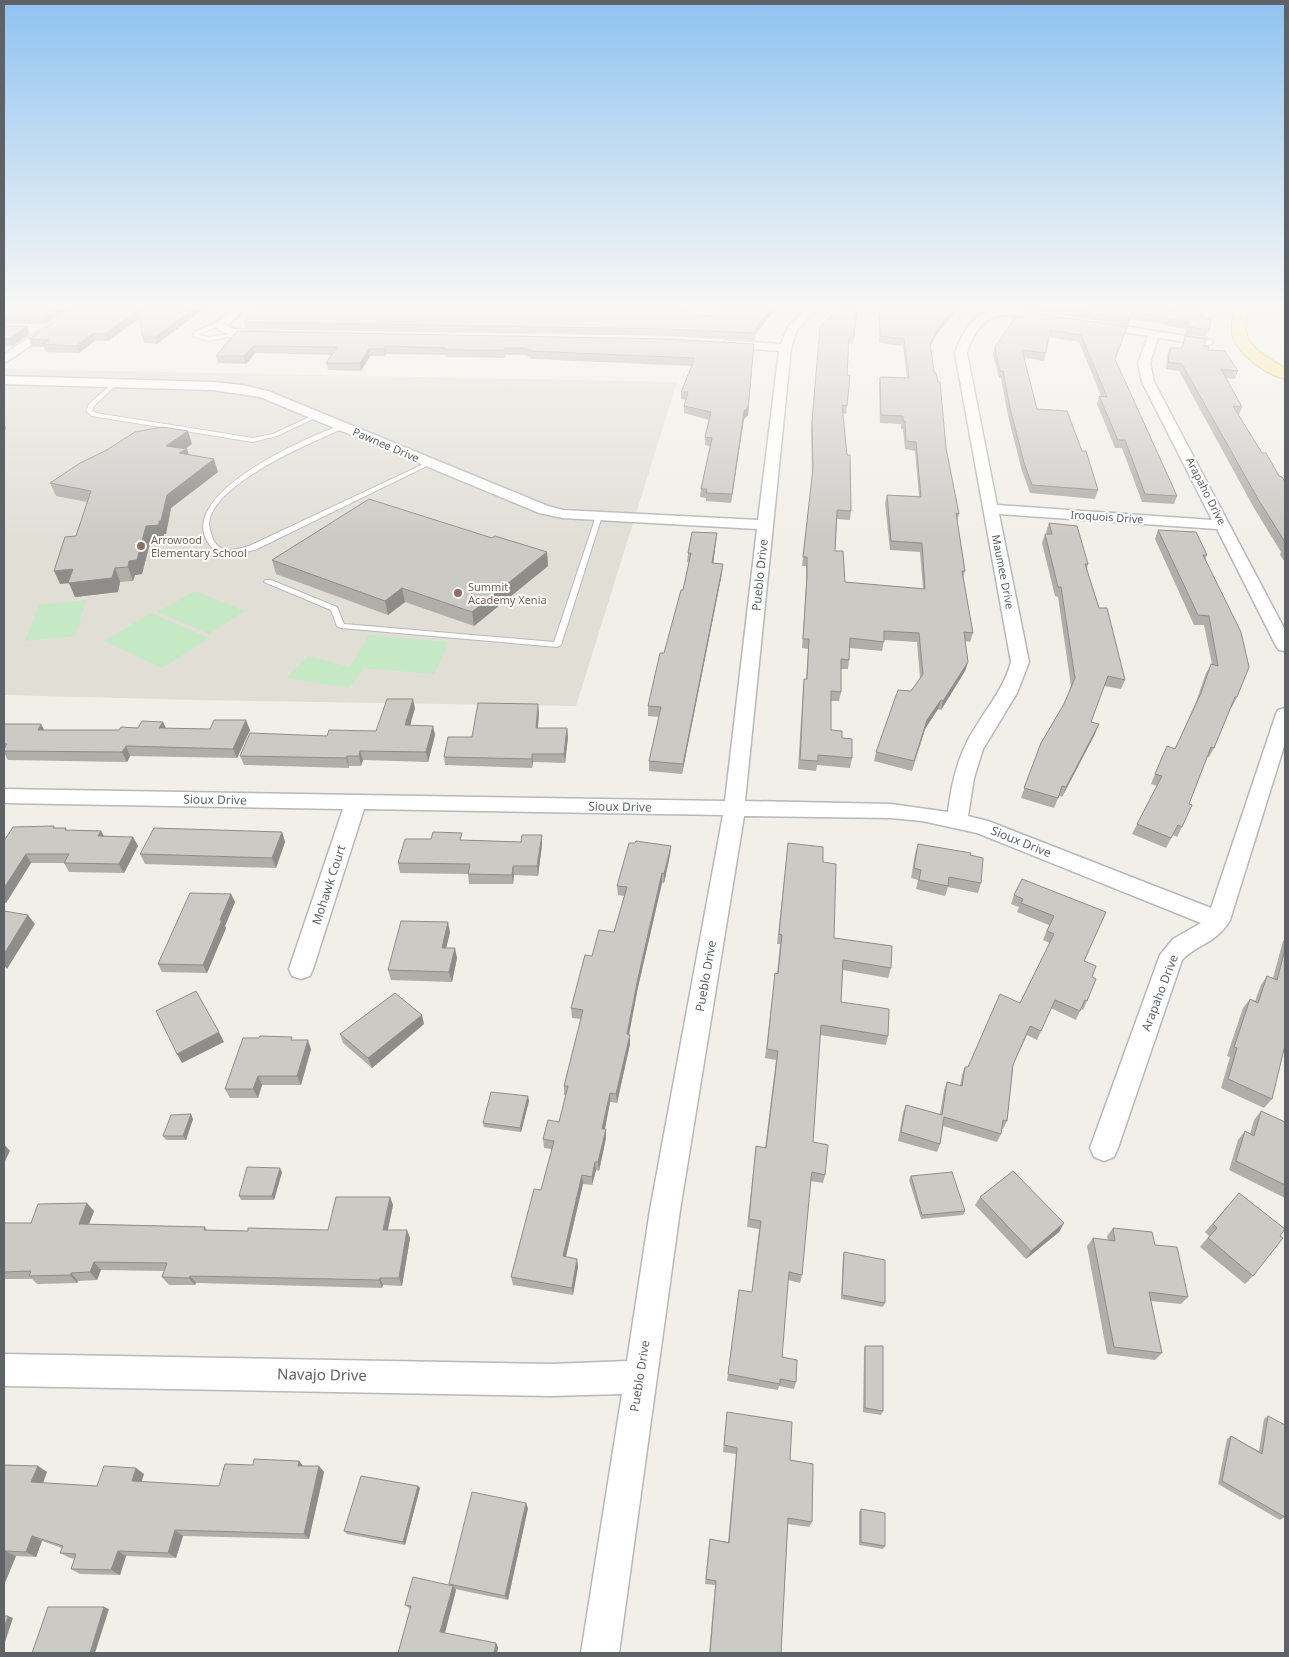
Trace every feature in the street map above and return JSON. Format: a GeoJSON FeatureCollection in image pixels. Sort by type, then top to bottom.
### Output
{"type":"FeatureCollection","features":[{"type":"Feature","properties":{"kind":"street","name":"Pawnee Drive"},"geometry":{"type":"LineString","coordinates":[[142,384],[242,389],[264,394],[544,510],[564,514],[766,525]]}},
{"type":"Feature","properties":{"kind":"street","name":"Pueblo Drive"},"geometry":{"type":"LineString","coordinates":[[600,1653],[665,1210],[729,845],[781,384]]}},
{"type":"Feature","properties":{"kind":"street","name":"Maumee Drive"},"geometry":{"type":"LineString","coordinates":[[957,820],[963,776],[969,757],[978,739],[1013,686],[1020,662],[967,384]]}},
{"type":"Feature","properties":{"kind":"street","name":"Arapaho Drive"},"geometry":{"type":"LineString","coordinates":[[1149,384],[1285,646]]}},
{"type":"Feature","properties":{"kind":"street","name":"Iroquois Drive"},"geometry":{"type":"LineString","coordinates":[[991,509],[1223,525]]}},
{"type":"Feature","properties":{"kind":"street"},"geometry":{"type":"LineString","coordinates":[[1218,920],[1285,714]]}},
{"type":"Feature","properties":{"kind":"street","name":"Sioux Drive"},"geometry":{"type":"LineString","coordinates":[[4,796],[891,811],[922,814],[981,826],[1218,920]]}},
{"type":"Feature","properties":{"kind":"street","name":"Mohawk Court"},"geometry":{"type":"LineString","coordinates":[[302,969],[356,802]]}},
{"type":"Feature","properties":{"kind":"street","name":"Arapaho Drive"},"geometry":{"type":"LineString","coordinates":[[1104,1148],[1172,955],[1181,946],[1206,933],[1218,920]]}},
{"type":"Feature","properties":{"kind":"street","name":"Navajo Drive"},"geometry":{"type":"LineString","coordinates":[[4,1370],[552,1380],[640,1376]]}},
{"type":"Feature","properties":{"kind":"lane"},"geometry":{"type":"LineString","coordinates":[[113,384],[91,406],[89,411],[94,415],[253,440],[275,435],[316,416]]}},
{"type":"Feature","properties":{"kind":"lane"},"geometry":{"type":"LineString","coordinates":[[342,427],[254,469],[225,491],[211,505],[206,523],[208,538],[217,550],[222,553],[252,548],[430,464]]}},
{"type":"Feature","properties":{"kind":"lane"},"geometry":{"type":"LineString","coordinates":[[268,582],[334,609],[341,626],[557,645],[600,516]]}},
{"type":"Feature","properties":{"kind":"shaded area","name":"Arrowood Elementary School"},"geometry":{"type":"Polygon","coordinates":[[[4,384],[676,384],[576,706],[4,695],[4,384]]]}},
{"type":"Feature","properties":{"kind":"green space"},"geometry":{"type":"Polygon","coordinates":[[[195,591],[245,611],[209,634],[158,612],[195,591]]]}},
{"type":"Feature","properties":{"kind":"green space"},"geometry":{"type":"Polygon","coordinates":[[[86,600],[75,636],[25,641],[39,605],[86,600]]]}},
{"type":"Feature","properties":{"kind":"green space"},"geometry":{"type":"Polygon","coordinates":[[[151,613],[209,638],[162,668],[104,641],[151,613]]]}},
{"type":"Feature","properties":{"kind":"green space"},"geometry":{"type":"Polygon","coordinates":[[[369,635],[449,642],[434,674],[360,668],[364,669],[349,688],[286,678],[308,656],[350,667],[369,635]]]}},
{"type":"Feature","properties":{"kind":"building"},"geometry":{"type":"Polygon","coordinates":[[[684,384],[750,384],[748,407],[744,411],[732,494],[706,493],[707,489],[701,489],[712,438],[705,437],[711,412],[684,406],[688,392],[681,392],[684,384]]]}},
{"type":"Feature","properties":{"kind":"building"},"geometry":{"type":"Polygon","coordinates":[[[815,384],[849,384],[847,406],[842,405],[847,455],[850,455],[851,511],[837,510],[835,551],[843,551],[845,582],[925,589],[922,543],[891,541],[887,495],[921,497],[916,442],[906,441],[903,416],[881,415],[880,384],[940,384],[946,448],[959,514],[956,513],[965,571],[962,571],[973,633],[964,632],[968,662],[943,701],[941,700],[927,720],[914,761],[876,752],[898,690],[911,691],[923,674],[919,633],[884,631],[884,642],[850,638],[849,660],[841,659],[841,692],[831,691],[831,730],[842,731],[842,738],[852,739],[852,758],[818,755],[818,761],[800,760],[804,679],[807,679],[809,639],[803,639],[807,557],[803,557],[813,468],[812,421],[815,384]]]}},
{"type":"Feature","properties":{"kind":"building"},"geometry":{"type":"Polygon","coordinates":[[[1006,384],[1031,384],[1037,409],[1067,411],[1082,451],[1086,451],[1098,490],[1032,485],[1024,463],[1006,384]]]}},
{"type":"Feature","properties":{"kind":"building"},"geometry":{"type":"Polygon","coordinates":[[[1102,384],[1126,384],[1177,496],[1145,494],[1125,440],[1118,440],[1099,396],[1107,397],[1102,384]]]}},
{"type":"Feature","properties":{"kind":"building"},"geometry":{"type":"Polygon","coordinates":[[[1193,384],[1229,384],[1242,407],[1233,406],[1262,453],[1266,453],[1279,476],[1285,482],[1285,542],[1258,499],[1193,384]]]}},
{"type":"Feature","properties":{"kind":"building","name":"Arrowood Elementary School"},"geometry":{"type":"Polygon","coordinates":[[[162,427],[188,431],[166,446],[187,449],[179,453],[214,459],[167,495],[159,525],[146,526],[137,560],[129,561],[128,567],[115,568],[112,578],[68,583],[73,569],[54,571],[65,537],[76,536],[91,491],[50,483],[80,463],[105,451],[135,432],[162,427]]]}},
{"type":"Feature","properties":{"kind":"building"},"geometry":{"type":"Polygon","coordinates":[[[369,499],[492,538],[495,536],[547,552],[472,612],[402,588],[385,601],[272,560],[369,499]]]}},
{"type":"Feature","properties":{"kind":"building"},"geometry":{"type":"Polygon","coordinates":[[[1049,523],[1077,526],[1088,564],[1085,564],[1099,608],[1107,608],[1125,680],[1108,676],[1091,722],[1099,724],[1066,787],[1062,786],[1058,798],[1024,788],[1041,743],[1064,704],[1075,678],[1061,587],[1058,587],[1045,534],[1052,534],[1049,523]]]}},
{"type":"Feature","properties":{"kind":"building"},"geometry":{"type":"Polygon","coordinates":[[[1158,530],[1196,532],[1207,555],[1203,555],[1241,632],[1249,667],[1214,748],[1211,747],[1189,804],[1192,805],[1182,827],[1178,825],[1171,838],[1137,824],[1162,776],[1155,774],[1167,746],[1175,749],[1201,693],[1211,664],[1218,666],[1209,616],[1198,615],[1158,530]]]}},
{"type":"Feature","properties":{"kind":"building"},"geometry":{"type":"Polygon","coordinates":[[[692,532],[717,533],[712,563],[723,564],[683,764],[649,761],[661,707],[648,706],[660,653],[664,653],[681,590],[683,590],[691,553],[688,553],[692,532]]]}},
{"type":"Feature","properties":{"kind":"building"},"geometry":{"type":"Polygon","coordinates":[[[387,699],[413,699],[405,725],[433,726],[426,752],[360,751],[359,756],[347,756],[346,758],[240,756],[250,733],[327,736],[329,730],[376,731],[387,699]]]}},
{"type":"Feature","properties":{"kind":"building"},"geometry":{"type":"Polygon","coordinates":[[[478,703],[538,704],[536,728],[567,728],[564,754],[532,754],[532,759],[444,757],[448,737],[472,737],[478,703]]]}},
{"type":"Feature","properties":{"kind":"building"},"geometry":{"type":"Polygon","coordinates":[[[214,720],[246,720],[233,749],[126,746],[122,752],[4,751],[7,744],[4,744],[4,724],[41,724],[38,730],[119,730],[121,727],[138,728],[142,721],[163,722],[159,728],[210,729],[214,720]]]}},
{"type":"Feature","properties":{"kind":"building"},"geometry":{"type":"Polygon","coordinates":[[[54,826],[53,828],[66,828],[65,830],[101,831],[98,836],[133,837],[119,864],[64,863],[69,854],[26,854],[4,888],[4,841],[13,827],[54,826]]]}},
{"type":"Feature","properties":{"kind":"building"},"geometry":{"type":"Polygon","coordinates":[[[154,828],[282,832],[272,858],[140,854],[154,828]]]}},
{"type":"Feature","properties":{"kind":"building"},"geometry":{"type":"Polygon","coordinates":[[[433,832],[462,833],[460,840],[521,842],[522,835],[542,835],[537,866],[513,866],[512,875],[468,874],[470,864],[398,863],[405,839],[431,839],[433,832]]]}},
{"type":"Feature","properties":{"kind":"building"},"geometry":{"type":"Polygon","coordinates":[[[636,841],[671,846],[664,874],[662,873],[638,978],[627,1034],[630,1035],[616,1094],[610,1093],[602,1129],[606,1129],[598,1162],[595,1162],[592,1177],[582,1175],[563,1256],[577,1259],[572,1288],[511,1277],[534,1189],[541,1190],[554,1141],[543,1139],[548,1120],[559,1122],[568,1086],[564,1086],[583,1010],[571,1008],[585,955],[592,956],[599,930],[614,932],[627,887],[617,886],[629,843],[635,843],[636,841]]]}},
{"type":"Feature","properties":{"kind":"building"},"geometry":{"type":"Polygon","coordinates":[[[788,843],[823,847],[823,862],[836,864],[834,938],[892,946],[891,968],[843,960],[841,1002],[889,1009],[888,1036],[821,1025],[813,1142],[828,1145],[825,1175],[812,1172],[802,1275],[789,1272],[782,1357],[797,1360],[796,1382],[780,1379],[780,1384],[728,1374],[739,1290],[752,1292],[761,1221],[749,1219],[756,1146],[766,1148],[778,1051],[767,1049],[775,973],[778,974],[782,935],[779,934],[788,843]]]}},
{"type":"Feature","properties":{"kind":"building"},"geometry":{"type":"Polygon","coordinates":[[[918,844],[971,853],[970,855],[983,858],[981,883],[949,877],[948,886],[919,880],[921,870],[914,868],[918,844]]]}},
{"type":"Feature","properties":{"kind":"building"},"geometry":{"type":"Polygon","coordinates":[[[1022,879],[1106,912],[1084,961],[1096,966],[1092,977],[1096,979],[1087,1001],[1085,1000],[1080,1011],[1055,1000],[1041,1031],[1030,1026],[1013,1065],[1007,1121],[1003,1120],[1001,1134],[944,1117],[940,1144],[901,1132],[906,1105],[942,1115],[947,1082],[962,1086],[965,1067],[968,1067],[1000,994],[1020,1003],[1054,934],[1047,931],[1054,916],[1021,903],[1023,899],[1014,895],[1022,879]]]}},
{"type":"Feature","properties":{"kind":"building"},"geometry":{"type":"Polygon","coordinates":[[[190,893],[231,894],[203,965],[158,964],[190,893]]]}},
{"type":"Feature","properties":{"kind":"building"},"geometry":{"type":"Polygon","coordinates":[[[4,911],[28,915],[4,954],[4,911]]]}},
{"type":"Feature","properties":{"kind":"building"},"geometry":{"type":"Polygon","coordinates":[[[401,921],[448,922],[442,948],[455,948],[449,972],[388,970],[401,921]]]}},
{"type":"Feature","properties":{"kind":"building"},"geometry":{"type":"Polygon","coordinates":[[[1285,949],[1285,1045],[1272,1099],[1228,1079],[1237,1048],[1234,1047],[1250,999],[1258,1003],[1267,976],[1277,980],[1285,949]]]}},
{"type":"Feature","properties":{"kind":"building"},"geometry":{"type":"Polygon","coordinates":[[[196,991],[219,1032],[177,1054],[156,1011],[196,991]]]}},
{"type":"Feature","properties":{"kind":"building"},"geometry":{"type":"Polygon","coordinates":[[[395,993],[422,1015],[368,1058],[340,1034],[395,993]]]}},
{"type":"Feature","properties":{"kind":"building"},"geometry":{"type":"Polygon","coordinates":[[[260,1036],[292,1037],[291,1040],[308,1040],[297,1076],[258,1076],[253,1089],[225,1089],[243,1038],[259,1038],[260,1036]]]}},
{"type":"Feature","properties":{"kind":"building"},"geometry":{"type":"Polygon","coordinates":[[[491,1092],[528,1096],[520,1128],[483,1123],[491,1092]]]}},
{"type":"Feature","properties":{"kind":"building"},"geometry":{"type":"Polygon","coordinates":[[[1261,1111],[1285,1122],[1285,1185],[1236,1161],[1245,1131],[1254,1136],[1261,1111]]]}},
{"type":"Feature","properties":{"kind":"building"},"geometry":{"type":"Polygon","coordinates":[[[191,1114],[183,1136],[163,1136],[171,1115],[191,1114]]]}},
{"type":"Feature","properties":{"kind":"building"},"geometry":{"type":"Polygon","coordinates":[[[247,1167],[280,1168],[272,1196],[239,1196],[247,1167]]]}},
{"type":"Feature","properties":{"kind":"building"},"geometry":{"type":"Polygon","coordinates":[[[1013,1171],[1064,1223],[1031,1251],[980,1197],[1013,1171]]]}},
{"type":"Feature","properties":{"kind":"building"},"geometry":{"type":"Polygon","coordinates":[[[952,1172],[965,1211],[922,1215],[911,1176],[952,1172]]]}},
{"type":"Feature","properties":{"kind":"building"},"geometry":{"type":"Polygon","coordinates":[[[1239,1193],[1285,1229],[1280,1236],[1283,1238],[1253,1276],[1208,1238],[1217,1228],[1213,1224],[1239,1193]]]}},
{"type":"Feature","properties":{"kind":"building"},"geometry":{"type":"Polygon","coordinates":[[[336,1197],[390,1197],[383,1230],[407,1230],[399,1278],[380,1278],[379,1280],[162,1277],[167,1263],[94,1262],[90,1272],[71,1273],[70,1275],[29,1276],[31,1271],[4,1272],[4,1223],[31,1223],[38,1204],[87,1203],[79,1224],[205,1227],[204,1230],[248,1231],[248,1228],[328,1230],[336,1197]]]}},
{"type":"Feature","properties":{"kind":"building"},"geometry":{"type":"Polygon","coordinates":[[[1113,1228],[1152,1232],[1155,1245],[1177,1247],[1188,1297],[1149,1292],[1162,1353],[1114,1347],[1093,1238],[1115,1241],[1113,1228]]]}},
{"type":"Feature","properties":{"kind":"building"},"geometry":{"type":"Polygon","coordinates":[[[844,1252],[885,1260],[885,1303],[842,1295],[844,1252]]]}},
{"type":"Feature","properties":{"kind":"building"},"geometry":{"type":"Polygon","coordinates":[[[865,1346],[883,1346],[883,1411],[865,1408],[865,1346]]]}},
{"type":"Feature","properties":{"kind":"building"},"geometry":{"type":"Polygon","coordinates":[[[727,1412],[792,1422],[790,1460],[813,1464],[812,1522],[788,1518],[781,1653],[710,1653],[716,1581],[706,1579],[710,1539],[729,1543],[737,1448],[724,1445],[727,1412]]]}},
{"type":"Feature","properties":{"kind":"building"},"geometry":{"type":"Polygon","coordinates":[[[1268,1416],[1285,1425],[1285,1517],[1222,1481],[1231,1436],[1262,1454],[1268,1416]]]}},
{"type":"Feature","properties":{"kind":"building"},"geometry":{"type":"Polygon","coordinates":[[[254,1459],[299,1461],[298,1466],[319,1466],[304,1534],[175,1530],[168,1553],[118,1551],[111,1570],[71,1569],[76,1554],[60,1553],[63,1546],[32,1536],[26,1552],[5,1551],[4,1555],[4,1465],[38,1466],[31,1482],[97,1486],[104,1466],[136,1468],[132,1481],[219,1486],[225,1464],[253,1465],[254,1459]]]}},
{"type":"Feature","properties":{"kind":"building"},"geometry":{"type":"Polygon","coordinates":[[[361,1476],[418,1486],[403,1542],[344,1531],[361,1476]]]}},
{"type":"Feature","properties":{"kind":"building"},"geometry":{"type":"Polygon","coordinates":[[[472,1492],[526,1503],[505,1596],[449,1584],[472,1492]]]}},
{"type":"Feature","properties":{"kind":"building"},"geometry":{"type":"Polygon","coordinates":[[[861,1509],[885,1513],[885,1546],[861,1542],[861,1509]]]}},
{"type":"Feature","properties":{"kind":"building"},"geometry":{"type":"Polygon","coordinates":[[[413,1577],[453,1586],[440,1632],[496,1643],[494,1653],[398,1653],[411,1606],[405,1605],[413,1577]]]}},
{"type":"Feature","properties":{"kind":"building"},"geometry":{"type":"Polygon","coordinates":[[[48,1607],[104,1607],[90,1653],[32,1653],[48,1607]]]}},
{"type":"Feature","properties":{"kind":"building"},"geometry":{"type":"Polygon","coordinates":[[[4,1616],[8,1616],[4,1628],[4,1616]]]}},
{"type":"Feature","properties":{"kind":"place","name":"Arrowood Elementary School"},"geometry":{"type":"Point","coordinates":[141,546]}},
{"type":"Feature","properties":{"kind":"place","name":"Summit Academy Xenia"},"geometry":{"type":"Point","coordinates":[458,593]}}]}
